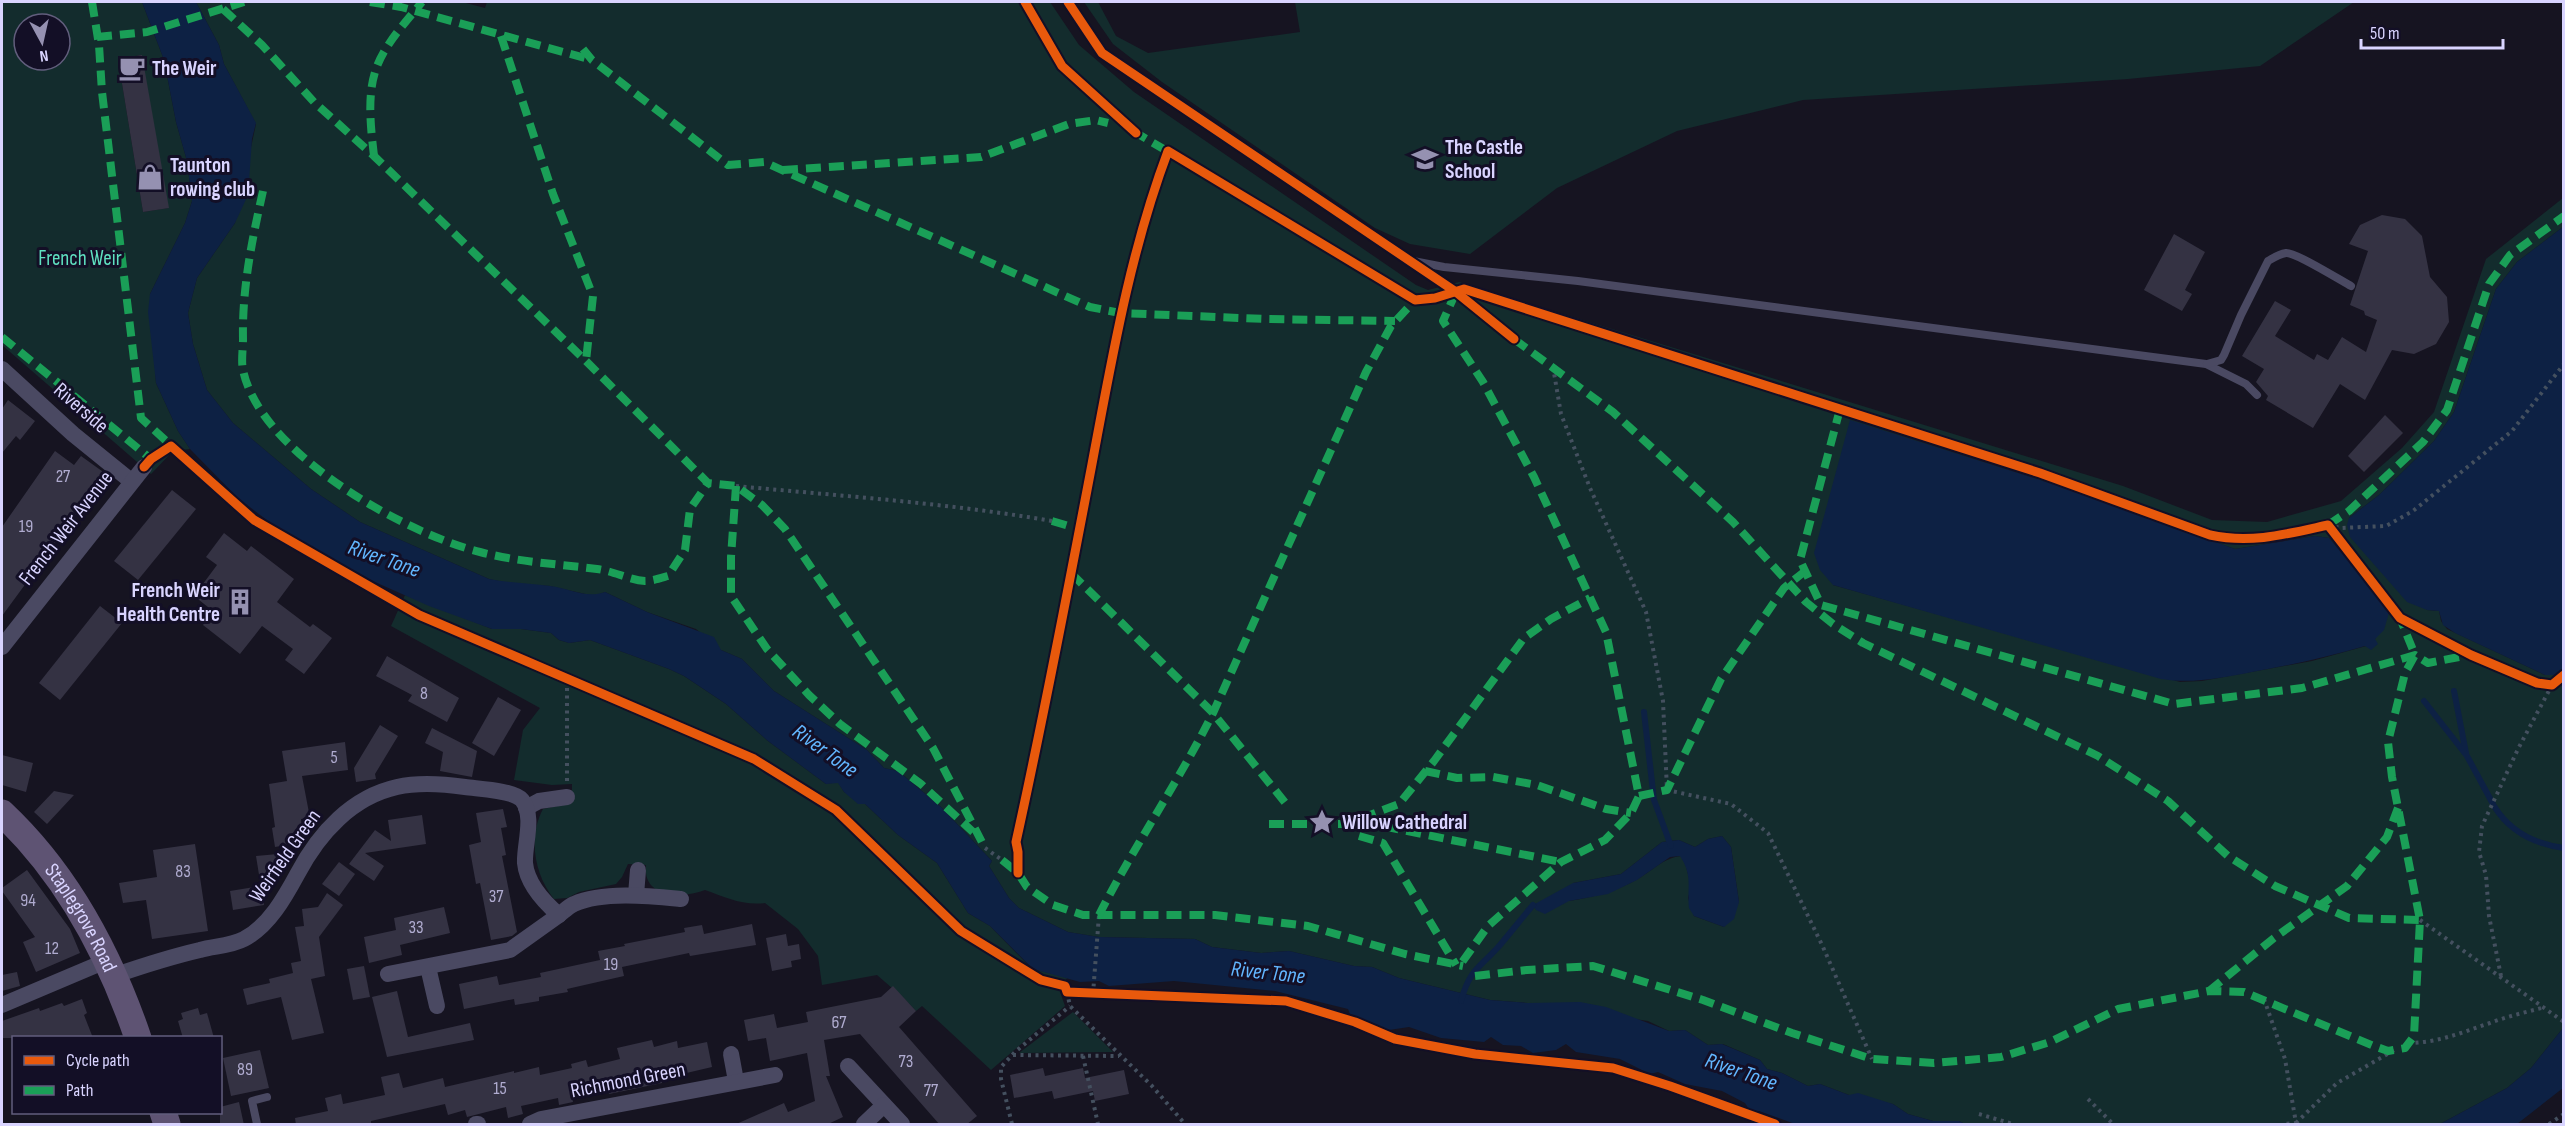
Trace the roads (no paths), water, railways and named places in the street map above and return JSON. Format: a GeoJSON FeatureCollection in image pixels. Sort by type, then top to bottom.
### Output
{"type":"FeatureCollection","features":[{"type":"Feature","properties":{"kind":"main road","name":"Staplegrove Road"},"geometry":{"type":"LineString","coordinates":[[2,813],[29,838],[60,877],[87,921],[110,968],[137,1036]]}},
{"type":"Feature","properties":{"kind":"street","name":"Riverside"},"geometry":{"type":"LineString","coordinates":[[2,369],[73,434],[131,481]]}},
{"type":"Feature","properties":{"kind":"street","name":"French Weir Avenue"},"geometry":{"type":"LineString","coordinates":[[2,645],[144,467]]}},
{"type":"Feature","properties":{"kind":"street","name":"Weirfield Green"},"geometry":{"type":"LineString","coordinates":[[2,1005],[110,968],[161,960],[243,940],[272,914],[318,843],[345,811],[397,787],[421,784],[513,794],[522,800],[526,808]]}},
{"type":"Feature","properties":{"kind":"street"},"geometry":{"type":"LineString","coordinates":[[559,915],[541,899],[525,865],[528,821],[526,808],[539,801],[567,796]]}},
{"type":"Feature","properties":{"kind":"street"},"geometry":{"type":"LineString","coordinates":[[636,895],[638,870]]}},
{"type":"Feature","properties":{"kind":"street"},"geometry":{"type":"LineString","coordinates":[[388,974],[510,950],[574,904],[605,897],[636,895],[681,899]]}},
{"type":"Feature","properties":{"kind":"street"},"geometry":{"type":"LineString","coordinates":[[428,967],[437,1006]]}},
{"type":"Feature","properties":{"kind":"street"},"geometry":{"type":"LineString","coordinates":[[731,1054],[736,1081]]}},
{"type":"Feature","properties":{"kind":"street"},"geometry":{"type":"LineString","coordinates":[[848,1066],[903,1125]]}},
{"type":"Feature","properties":{"kind":"street","name":"Richmond Green"},"geometry":{"type":"LineString","coordinates":[[530,1125],[541,1119],[775,1075]]}},
{"type":"Feature","properties":{"kind":"street"},"geometry":{"type":"LineString","coordinates":[[864,1125],[884,1105]]}},
{"type":"Feature","properties":{"kind":"lane"},"geometry":{"type":"LineString","coordinates":[[1068,2],[1102,53],[1456,292],[1514,339]]}},
{"type":"Feature","properties":{"kind":"lane"},"geometry":{"type":"LineString","coordinates":[[2206,364],[2221,360],[2268,261],[2275,256],[2287,252],[2298,256],[2351,286]]}},
{"type":"Feature","properties":{"kind":"lane"},"geometry":{"type":"LineString","coordinates":[[1408,260],[1444,267],[1578,281],[2206,364],[2246,384],[2257,395]]}},
{"type":"Feature","properties":{"kind":"lane"},"geometry":{"type":"LineString","coordinates":[[258,1125],[252,1101],[267,1096]]}},
{"type":"Feature","properties":{"kind":"water","name":"River Tone"},"geometry":{"type":"Polygon","coordinates":[[[142,2],[196,2],[219,45],[224,64],[256,123],[252,139],[248,195],[235,223],[197,278],[188,313],[193,344],[207,390],[233,423],[311,489],[360,522],[489,579],[557,587],[584,594],[605,592],[647,612],[714,637],[721,650],[742,659],[774,691],[867,750],[884,768],[898,771],[941,807],[992,861],[989,866],[1009,898],[1019,908],[1068,932],[1099,937],[1195,939],[1212,947],[1261,953],[1289,951],[1354,966],[1372,967],[1399,978],[1490,1000],[1528,1003],[1580,1002],[1606,1007],[1669,1031],[1685,1030],[1708,1045],[1722,1044],[1760,1060],[1767,1069],[1782,1073],[1808,1086],[1820,1084],[1849,1095],[1858,1093],[1893,1104],[1908,1114],[1933,1121],[1959,1121],[1965,1124],[1795,1124],[1759,1111],[1752,1114],[1745,1103],[1722,1091],[1685,1084],[1658,1072],[1650,1074],[1620,1059],[1576,1052],[1566,1044],[1556,1050],[1533,1053],[1521,1046],[1503,1045],[1491,1037],[1484,1042],[1441,1038],[1409,1027],[1389,1030],[1351,1017],[1348,1009],[1275,991],[1174,981],[1109,986],[1099,981],[1080,982],[1033,969],[990,926],[968,913],[937,863],[898,835],[865,804],[858,804],[844,792],[838,783],[826,784],[768,741],[726,704],[684,676],[590,640],[569,643],[559,640],[551,633],[521,629],[492,629],[429,606],[375,582],[281,531],[238,498],[190,449],[178,431],[156,383],[148,312],[150,294],[185,223],[192,201],[187,161],[176,122],[164,60],[142,2]]]}},
{"type":"Feature","properties":{"kind":"water"},"geometry":{"type":"Polygon","coordinates":[[[2563,227],[2564,667],[2554,675],[2545,675],[2455,633],[2443,625],[2439,611],[2427,610],[2407,602],[2350,537],[2347,525],[2349,518],[2379,495],[2434,441],[2454,412],[2496,289],[2517,262],[2563,227]]]}},
{"type":"Feature","properties":{"kind":"water"},"geometry":{"type":"Polygon","coordinates":[[[1850,420],[2056,485],[2235,549],[2315,536],[2329,538],[2390,609],[2384,630],[2375,639],[2378,644],[2371,650],[2365,646],[2309,660],[2206,680],[2173,680],[2161,679],[1833,585],[1820,570],[1814,553],[1850,420]]]}},
{"type":"Feature","properties":{"kind":"water"},"geometry":{"type":"Polygon","coordinates":[[[1722,836],[1731,847],[1739,902],[1734,919],[1724,927],[1694,916],[1689,908],[1687,870],[1680,856],[1670,857],[1637,880],[1608,894],[1569,901],[1545,914],[1536,910],[1533,905],[1573,883],[1621,874],[1662,842],[1679,840],[1695,847],[1708,839],[1722,836]]]}},
{"type":"Feature","properties":{"kind":"water"},"geometry":{"type":"Polygon","coordinates":[[[2563,1028],[2563,1088],[2517,1124],[2440,1124],[2507,1088],[2531,1068],[2563,1028]]]}},
{"type":"Feature","properties":{"kind":"waterway"},"geometry":{"type":"LineString","coordinates":[[2454,691],[2466,753]]}},
{"type":"Feature","properties":{"kind":"waterway"},"geometry":{"type":"LineString","coordinates":[[2424,701],[2467,756],[2493,804]]}},
{"type":"Feature","properties":{"kind":"waterway"},"geometry":{"type":"LineString","coordinates":[[1644,712],[1654,800],[1671,846]]}},
{"type":"Feature","properties":{"kind":"waterway"},"geometry":{"type":"LineString","coordinates":[[2494,806],[2515,830],[2533,840],[2564,848]]}},
{"type":"Feature","properties":{"kind":"waterway"},"geometry":{"type":"LineString","coordinates":[[1461,1001],[1464,990],[1476,969],[1500,945],[1533,905]]}},
{"type":"Feature","properties":{"kind":"place","name":"The Weir"},"geometry":{"type":"Point","coordinates":[132,68]}},
{"type":"Feature","properties":{"kind":"place","name":"The Castle School"},"geometry":{"type":"Point","coordinates":[1425,159]}},
{"type":"Feature","properties":{"kind":"place","name":"Taunton rowing club"},"geometry":{"type":"Point","coordinates":[150,177]}},
{"type":"Feature","properties":{"kind":"place","name":"French Weir Health Centre"},"geometry":{"type":"Point","coordinates":[240,602]}},
{"type":"Feature","properties":{"kind":"place","name":"Willow Cathedral"},"geometry":{"type":"Point","coordinates":[1322,822]}},
{"type":"Feature","properties":{"kind":"park label","name":"French Weir"},"geometry":{"type":"Point","coordinates":[80,258]}}]}
